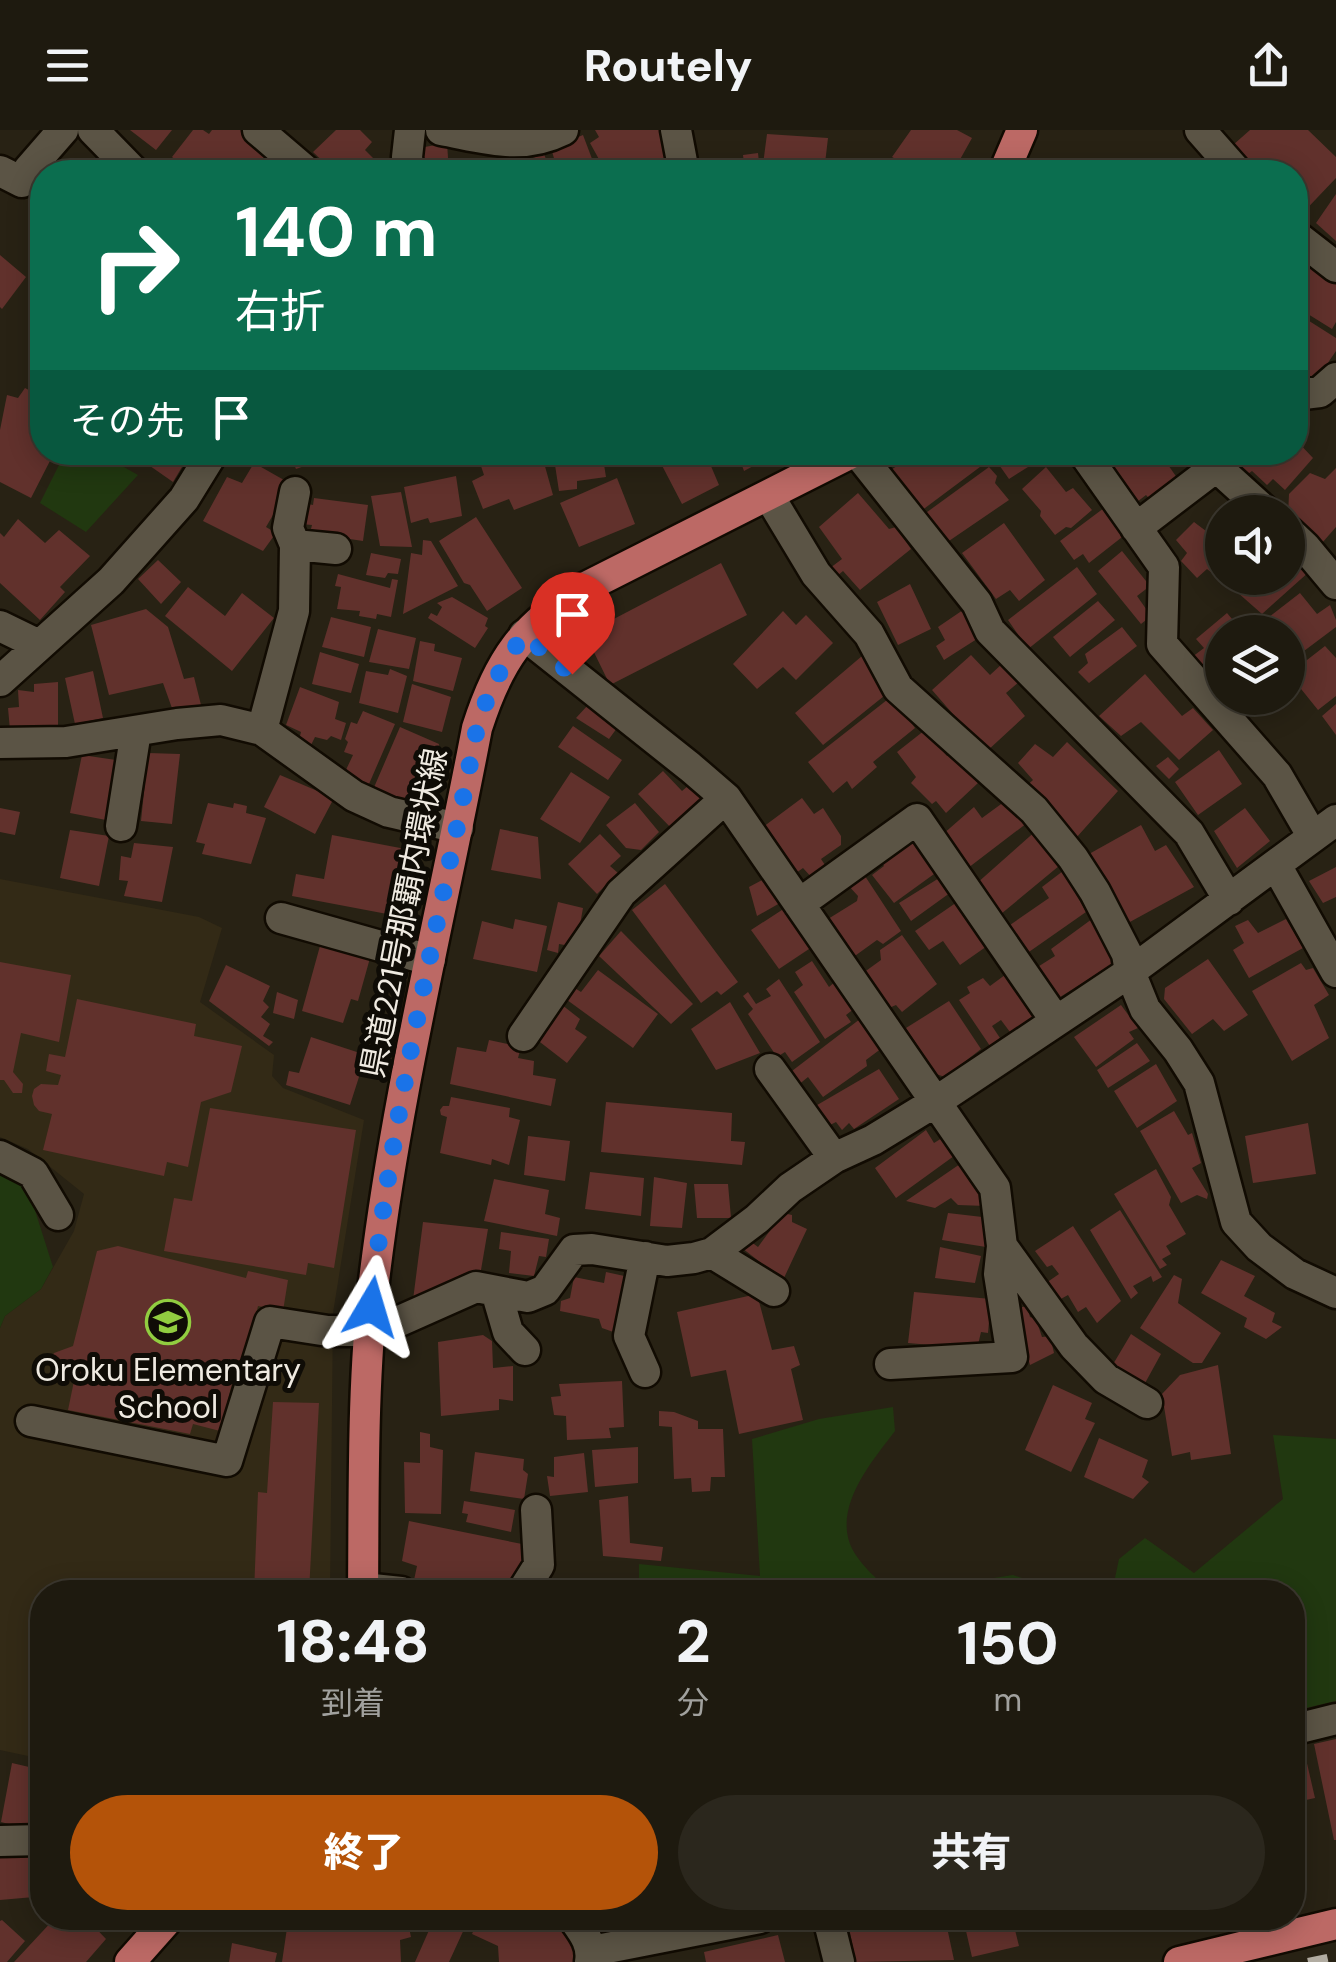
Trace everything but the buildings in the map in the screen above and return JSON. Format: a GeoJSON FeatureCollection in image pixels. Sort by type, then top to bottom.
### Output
{"type":"FeatureCollection","features":[{"type":"Feature","properties":{"kind":"main road"},"geometry":{"type":"LineString","coordinates":[[1009,160],[1022,130]]}},
{"type":"Feature","properties":{"kind":"main road","name":"県道221号那覇内環状線"},"geometry":{"type":"LineString","coordinates":[[363,1580],[369,1331],[392,1159],[484,706],[502,664],[524,635],[582,589],[830,465]]}},
{"type":"Feature","properties":{"kind":"main road"},"geometry":{"type":"LineString","coordinates":[[1179,1962],[1336,1924]]}},
{"type":"Feature","properties":{"kind":"main road"},"geometry":{"type":"LineString","coordinates":[[130,1962],[158,1930]]}},
{"type":"Feature","properties":{"kind":"street"},"geometry":{"type":"LineString","coordinates":[[38,160],[63,130]]}},
{"type":"Feature","properties":{"kind":"street"},"geometry":{"type":"LineString","coordinates":[[93,130],[122,160]]}},
{"type":"Feature","properties":{"kind":"street"},"geometry":{"type":"LineString","coordinates":[[258,130],[293,160]]}},
{"type":"Feature","properties":{"kind":"street"},"geometry":{"type":"LineString","coordinates":[[407,160],[410,130]]}},
{"type":"Feature","properties":{"kind":"street"},"geometry":{"type":"LineString","coordinates":[[442,130],[514,143],[545,139],[563,130]]}},
{"type":"Feature","properties":{"kind":"street"},"geometry":{"type":"LineString","coordinates":[[676,130],[682,160]]}},
{"type":"Feature","properties":{"kind":"street"},"geometry":{"type":"LineString","coordinates":[[1200,130],[1226,160]]}},
{"type":"Feature","properties":{"kind":"street"},"geometry":{"type":"LineString","coordinates":[[0,171],[22,182],[30,169]]}},
{"type":"Feature","properties":{"kind":"street"},"geometry":{"type":"LineString","coordinates":[[1308,245],[1336,267]]}},
{"type":"Feature","properties":{"kind":"street"},"geometry":{"type":"LineString","coordinates":[[1308,393],[1320,392],[1336,378]]}},
{"type":"Feature","properties":{"kind":"street"},"geometry":{"type":"LineString","coordinates":[[0,681],[112,581],[184,499],[208,465]]}},
{"type":"Feature","properties":{"kind":"street"},"geometry":{"type":"LineString","coordinates":[[866,465],[978,603],[990,631],[1188,834],[1229,900]]}},
{"type":"Feature","properties":{"kind":"street"},"geometry":{"type":"LineString","coordinates":[[30,1421],[227,1461],[270,1322],[328,1331],[369,1331],[395,1324],[476,1286],[528,1297],[544,1290],[574,1250],[592,1249],[667,1262],[712,1253],[790,1188],[834,1158],[937,1102],[1130,972],[1325,828],[1162,644],[1164,567],[1092,465]]}},
{"type":"Feature","properties":{"kind":"street"},"geometry":{"type":"LineString","coordinates":[[1136,528],[1208,465]]}},
{"type":"Feature","properties":{"kind":"street"},"geometry":{"type":"LineString","coordinates":[[1221,465],[1250,495]]}},
{"type":"Feature","properties":{"kind":"street"},"geometry":{"type":"LineString","coordinates":[[262,730],[294,611],[295,545],[288,528],[295,492]]}},
{"type":"Feature","properties":{"kind":"street"},"geometry":{"type":"LineString","coordinates":[[769,496],[816,574],[869,634],[898,688],[1034,810],[1095,892],[1127,954],[1145,1009],[1199,1083],[1236,1222],[1259,1247],[1295,1274],[1336,1292]]}},
{"type":"Feature","properties":{"kind":"street"},"geometry":{"type":"LineString","coordinates":[[295,545],[336,549]]}},
{"type":"Feature","properties":{"kind":"street"},"geometry":{"type":"LineString","coordinates":[[1305,546],[1336,584]]}},
{"type":"Feature","properties":{"kind":"street"},"geometry":{"type":"LineString","coordinates":[[0,626],[39,645]]}},
{"type":"Feature","properties":{"kind":"street"},"geometry":{"type":"LineString","coordinates":[[524,635],[726,798],[995,1188],[1002,1246],[999,1274],[1012,1357],[890,1364]]}},
{"type":"Feature","properties":{"kind":"street"},"geometry":{"type":"LineString","coordinates":[[0,743],[66,742],[220,720],[262,730],[354,796],[389,812],[458,828]]}},
{"type":"Feature","properties":{"kind":"street"},"geometry":{"type":"LineString","coordinates":[[121,826],[136,731]]}},
{"type":"Feature","properties":{"kind":"street"},"geometry":{"type":"LineString","coordinates":[[523,1036],[621,894],[726,798]]}},
{"type":"Feature","properties":{"kind":"street"},"geometry":{"type":"LineString","coordinates":[[799,904],[917,820],[1056,1021]]}},
{"type":"Feature","properties":{"kind":"street"},"geometry":{"type":"LineString","coordinates":[[1276,865],[1336,972]]}},
{"type":"Feature","properties":{"kind":"street"},"geometry":{"type":"LineString","coordinates":[[281,918],[430,960]]}},
{"type":"Feature","properties":{"kind":"street"},"geometry":{"type":"LineString","coordinates":[[770,1070],[834,1158]]}},
{"type":"Feature","properties":{"kind":"street"},"geometry":{"type":"LineString","coordinates":[[0,1156],[33,1173],[58,1216]]}},
{"type":"Feature","properties":{"kind":"street"},"geometry":{"type":"LineString","coordinates":[[1002,1246],[1074,1346],[1106,1380],[1147,1403]]}},
{"type":"Feature","properties":{"kind":"street"},"geometry":{"type":"LineString","coordinates":[[712,1253],[774,1291]]}},
{"type":"Feature","properties":{"kind":"street"},"geometry":{"type":"LineString","coordinates":[[645,1258],[629,1336],[645,1372]]}},
{"type":"Feature","properties":{"kind":"street"},"geometry":{"type":"LineString","coordinates":[[496,1291],[508,1332],[524,1350]]}},
{"type":"Feature","properties":{"kind":"street"},"geometry":{"type":"LineString","coordinates":[[530,1580],[540,1565],[536,1510]]}},
{"type":"Feature","properties":{"kind":"street"},"geometry":{"type":"LineString","coordinates":[[1305,1727],[1336,1719]]}},
{"type":"Feature","properties":{"kind":"street"},"geometry":{"type":"LineString","coordinates":[[0,1841],[30,1840]]}},
{"type":"Feature","properties":{"kind":"street"},"geometry":{"type":"LineString","coordinates":[[582,1930],[591,1957],[708,1930]]}},
{"type":"Feature","properties":{"kind":"street"},"geometry":{"type":"LineString","coordinates":[[831,1930],[839,1962]]}},
{"type":"Feature","properties":{"kind":"shaded area","name":"Oroku Elementary School"},"geometry":{"type":"Polygon","coordinates":[[[0,879],[199,917],[222,928],[200,1002],[274,1055],[272,1076],[283,1088],[364,1120],[333,1313],[330,1580],[30,1580],[30,1756],[0,1750],[0,1328],[5,1316],[41,1289],[74,1231],[84,1194],[28,1149],[0,1137],[0,879]]]}},
{"type":"Feature","properties":{"kind":"green space"},"geometry":{"type":"Polygon","coordinates":[[[59,465],[120,465],[138,475],[86,532],[40,503],[59,465]]]}},
{"type":"Feature","properties":{"kind":"green space"},"geometry":{"type":"Polygon","coordinates":[[[0,1168],[25,1179],[53,1267],[41,1289],[5,1316],[0,1328],[0,1168]]]}},
{"type":"Feature","properties":{"kind":"green space"},"geometry":{"type":"Polygon","coordinates":[[[893,1407],[895,1431],[859,1483],[848,1514],[850,1544],[878,1580],[639,1580],[639,1564],[760,1576],[752,1439],[819,1419],[893,1407]]]}},
{"type":"Feature","properties":{"kind":"green space"},"geometry":{"type":"Polygon","coordinates":[[[1273,1435],[1336,1439],[1336,1701],[1305,1708],[1305,1580],[1115,1580],[1119,1559],[1145,1538],[1194,1573],[1283,1499],[1273,1435]]]}},
{"type":"Feature","properties":{"kind":"green space"},"geometry":{"type":"Polygon","coordinates":[[[1013,1575],[1028,1580],[984,1580],[1013,1575]]]}},
{"type":"Feature","properties":{"kind":"railway"},"geometry":{"type":"LineString","coordinates":[[1308,1962],[1336,1956]]}},
{"type":"Feature","properties":{"kind":"place","name":"Oroku Elementary School"},"geometry":{"type":"Point","coordinates":[168,1322]}},
{"type":"Feature","properties":{"kind":"route"},"geometry":{"type":"LineString","coordinates":[[371,1307],[402,1106],[477,728],[502,664],[524,635],[572,674]]}}]}
